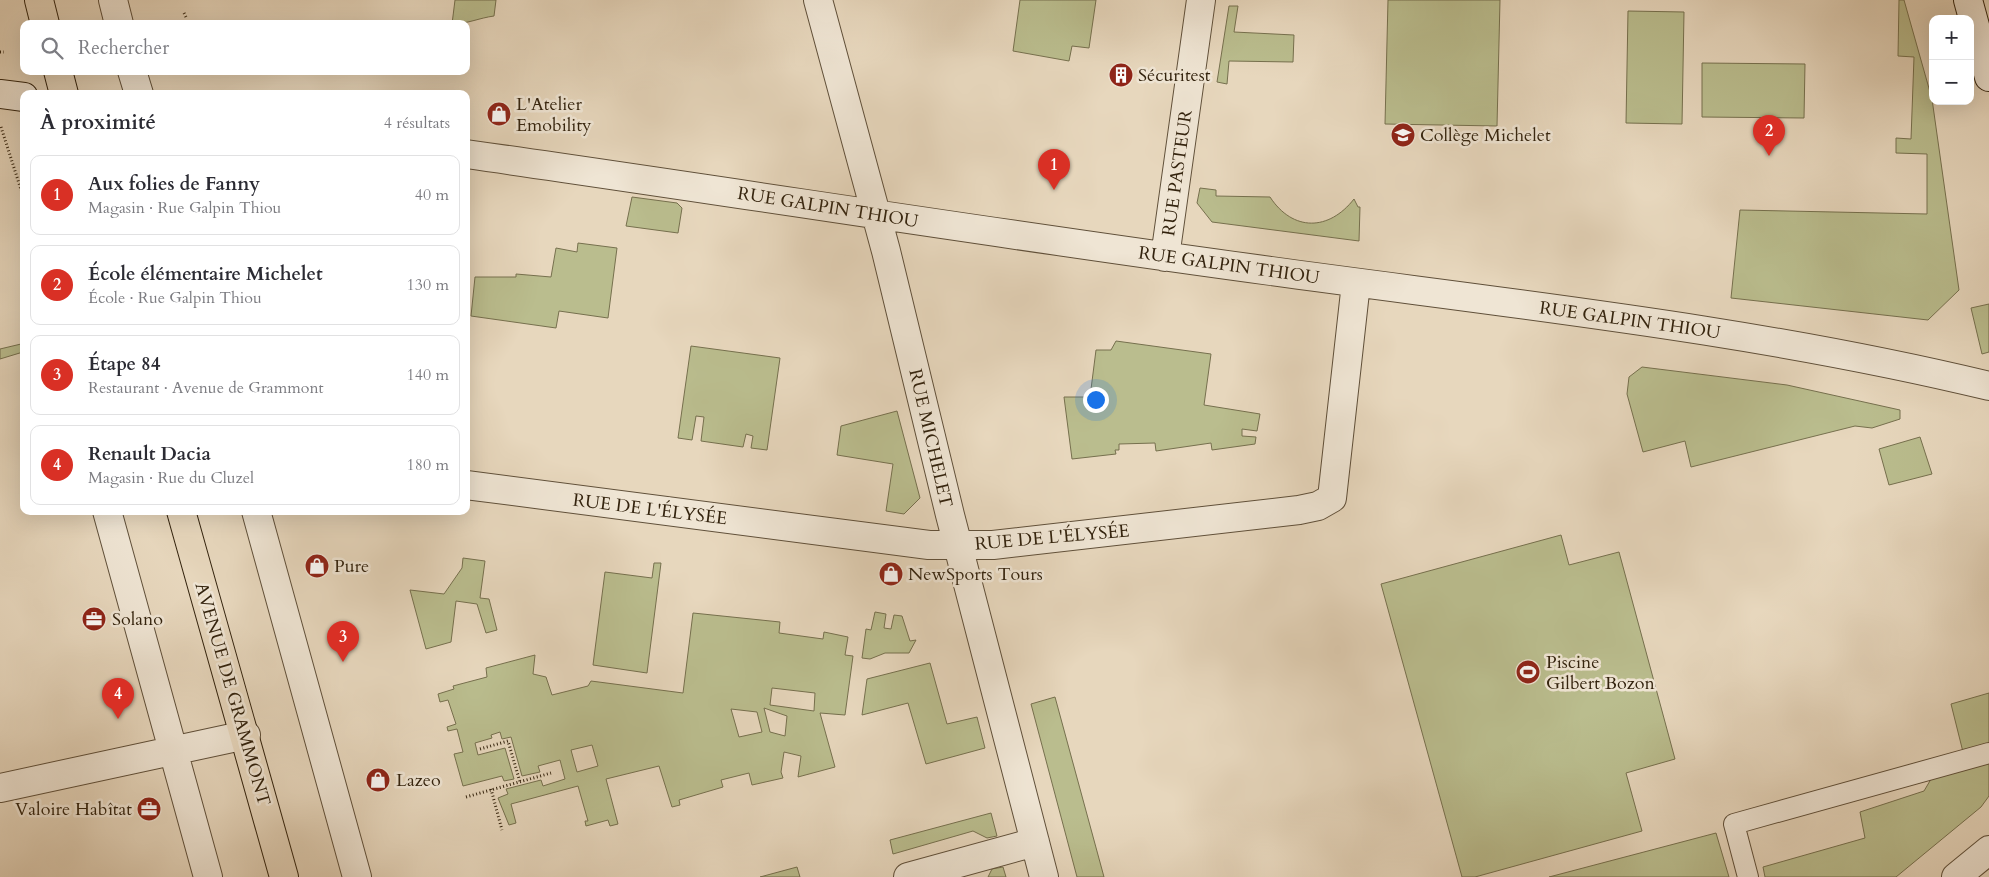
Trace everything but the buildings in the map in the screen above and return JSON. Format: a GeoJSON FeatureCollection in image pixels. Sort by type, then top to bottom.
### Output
{"type":"FeatureCollection","features":[{"type":"Feature","properties":{"kind":"main road"},"geometry":{"type":"LineString","coordinates":[[39,0],[44,20]]}},
{"type":"Feature","properties":{"kind":"main road"},"geometry":{"type":"LineString","coordinates":[[59,75],[63,90]]}},
{"type":"Feature","properties":{"kind":"main road","name":"AVENUE DE GRAMMONT"},"geometry":{"type":"LineString","coordinates":[[182,515],[246,735],[284,877]]}},
{"type":"Feature","properties":{"kind":"street"},"geometry":{"type":"LineString","coordinates":[[113,0],[118,20]]}},
{"type":"Feature","properties":{"kind":"street","name":"RUE MICHELET"},"geometry":{"type":"LineString","coordinates":[[818,0],[886,251],[958,545],[1044,877]]}},
{"type":"Feature","properties":{"kind":"street","name":"RUE PASTEUR"},"geometry":{"type":"LineString","coordinates":[[1165,257],[1201,0]]}},
{"type":"Feature","properties":{"kind":"street"},"geometry":{"type":"LineString","coordinates":[[1968,0],[1989,77]]}},
{"type":"Feature","properties":{"kind":"street"},"geometry":{"type":"LineString","coordinates":[[133,75],[138,90]]}},
{"type":"Feature","properties":{"kind":"street"},"geometry":{"type":"LineString","coordinates":[[0,94],[20,96]]}},
{"type":"Feature","properties":{"kind":"street","name":"RUE GALPIN THIOU"},"geometry":{"type":"LineString","coordinates":[[470,155],[1165,257],[1627,319],[1800,345],[1942,374],[1989,386]]}},
{"type":"Feature","properties":{"kind":"street","name":"RUE DE L'ÉLYSÉE"},"geometry":{"type":"LineString","coordinates":[[470,486],[930,545],[993,545],[1300,510],[1318,506],[1332,498],[1356,283]]}},
{"type":"Feature","properties":{"kind":"street"},"geometry":{"type":"LineString","coordinates":[[108,515],[208,877]]}},
{"type":"Feature","properties":{"kind":"street"},"geometry":{"type":"LineString","coordinates":[[257,515],[357,877]]}},
{"type":"Feature","properties":{"kind":"street"},"geometry":{"type":"LineString","coordinates":[[0,788],[246,735]]}},
{"type":"Feature","properties":{"kind":"street"},"geometry":{"type":"LineString","coordinates":[[908,877],[1035,842]]}},
{"type":"Feature","properties":{"kind":"street"},"geometry":{"type":"LineString","coordinates":[[1956,877],[1989,850]]}},
{"type":"Feature","properties":{"kind":"lane"},"geometry":{"type":"LineString","coordinates":[[1748,877],[1734,824],[1989,753]]}},
{"type":"Feature","properties":{"kind":"path"},"geometry":{"type":"LineString","coordinates":[[0,124],[20,186]]}},
{"type":"Feature","properties":{"kind":"path"},"geometry":{"type":"LineString","coordinates":[[480,749],[508,742],[520,782]]}},
{"type":"Feature","properties":{"kind":"path"},"geometry":{"type":"LineString","coordinates":[[466,797],[551,773]]}},
{"type":"Feature","properties":{"kind":"path"},"geometry":{"type":"LineString","coordinates":[[491,789],[502,830]]}},
{"type":"Feature","properties":{"kind":"green space"},"geometry":{"type":"Polygon","coordinates":[[[455,0],[496,0],[494,16],[470,21],[452,20],[455,0]]]}},
{"type":"Feature","properties":{"kind":"green space"},"geometry":{"type":"Polygon","coordinates":[[[1020,0],[1096,0],[1089,48],[1072,46],[1069,61],[1013,51],[1020,0]]]}},
{"type":"Feature","properties":{"kind":"green space"},"geometry":{"type":"Polygon","coordinates":[[[1388,0],[1500,0],[1497,126],[1385,124],[1388,0]]]}},
{"type":"Feature","properties":{"kind":"green space"},"geometry":{"type":"Polygon","coordinates":[[[1899,0],[1904,0],[1929,88],[1929,105],[1933,105],[1959,290],[1928,320],[1731,298],[1740,210],[1927,214],[1927,154],[1896,153],[1896,138],[1911,139],[1914,57],[1898,56],[1899,0]]]}},
{"type":"Feature","properties":{"kind":"green space"},"geometry":{"type":"Polygon","coordinates":[[[1229,6],[1238,6],[1234,32],[1294,35],[1293,62],[1229,61],[1227,84],[1217,82],[1229,6]]]}},
{"type":"Feature","properties":{"kind":"green space"},"geometry":{"type":"Polygon","coordinates":[[[1628,11],[1684,12],[1682,124],[1626,123],[1628,11]]]}},
{"type":"Feature","properties":{"kind":"green space"},"geometry":{"type":"Polygon","coordinates":[[[1702,63],[1805,64],[1804,118],[1702,117],[1702,63]]]}},
{"type":"Feature","properties":{"kind":"green space"},"geometry":{"type":"Polygon","coordinates":[[[1200,188],[1216,190],[1216,196],[1270,197],[1289,217],[1311,223],[1322,222],[1334,217],[1354,199],[1358,207],[1360,207],[1359,241],[1212,222],[1197,203],[1200,188]]]}},
{"type":"Feature","properties":{"kind":"green space"},"geometry":{"type":"Polygon","coordinates":[[[632,197],[677,203],[682,208],[678,233],[626,226],[632,197]]]}},
{"type":"Feature","properties":{"kind":"green space"},"geometry":{"type":"Polygon","coordinates":[[[578,243],[617,248],[608,318],[559,311],[556,328],[471,316],[475,277],[516,277],[516,274],[551,277],[556,248],[577,252],[578,243]]]}},
{"type":"Feature","properties":{"kind":"green space"},"geometry":{"type":"Polygon","coordinates":[[[1989,304],[1989,352],[1982,354],[1971,308],[1989,304]]]}},
{"type":"Feature","properties":{"kind":"green space"},"geometry":{"type":"Polygon","coordinates":[[[1116,341],[1211,354],[1204,405],[1260,414],[1257,431],[1242,429],[1242,436],[1256,437],[1255,444],[1212,450],[1211,443],[1156,451],[1155,443],[1119,444],[1119,450],[1115,450],[1116,454],[1072,459],[1064,397],[1090,397],[1096,350],[1111,350],[1116,341]]]}},
{"type":"Feature","properties":{"kind":"green space"},"geometry":{"type":"Polygon","coordinates":[[[20,344],[20,353],[0,359],[0,349],[20,344]]]}},
{"type":"Feature","properties":{"kind":"green space"},"geometry":{"type":"Polygon","coordinates":[[[691,346],[780,358],[767,450],[751,448],[753,436],[746,434],[743,447],[701,441],[704,417],[696,416],[692,440],[678,438],[691,346]]]}},
{"type":"Feature","properties":{"kind":"green space"},"geometry":{"type":"Polygon","coordinates":[[[1642,367],[1787,385],[1900,410],[1900,419],[1872,428],[1855,426],[1691,467],[1685,441],[1643,452],[1627,394],[1629,377],[1642,367]]]}},
{"type":"Feature","properties":{"kind":"green space"},"geometry":{"type":"Polygon","coordinates":[[[897,411],[920,498],[904,514],[886,511],[893,464],[837,455],[841,426],[897,411]]]}},
{"type":"Feature","properties":{"kind":"green space"},"geometry":{"type":"Polygon","coordinates":[[[1920,437],[1932,474],[1889,485],[1879,449],[1920,437]]]}},
{"type":"Feature","properties":{"kind":"green space","name":"Piscine Gilbert Bozon"},"geometry":{"type":"Polygon","coordinates":[[[1561,535],[1569,565],[1619,552],[1675,759],[1626,773],[1642,831],[1475,877],[1462,877],[1381,584],[1561,535]]]}},
{"type":"Feature","properties":{"kind":"green space"},"geometry":{"type":"Polygon","coordinates":[[[463,558],[485,561],[480,598],[489,599],[497,630],[486,633],[477,604],[456,601],[451,642],[426,649],[410,590],[444,594],[462,568],[463,558]]]}},
{"type":"Feature","properties":{"kind":"green space"},"geometry":{"type":"Polygon","coordinates":[[[654,563],[661,563],[647,673],[593,665],[605,572],[652,578],[654,563]]]}},
{"type":"Feature","properties":{"kind":"green space"},"geometry":{"type":"Polygon","coordinates":[[[875,612],[886,614],[884,628],[891,629],[894,615],[902,616],[910,641],[916,640],[909,653],[885,653],[870,659],[862,658],[866,629],[871,630],[875,612]]]}},
{"type":"Feature","properties":{"kind":"green space"},"geometry":{"type":"Polygon","coordinates":[[[693,613],[780,622],[779,633],[823,639],[824,632],[848,637],[845,655],[853,656],[845,715],[820,713],[835,767],[798,777],[801,756],[784,752],[781,772],[783,778],[752,785],[749,773],[721,780],[723,787],[679,800],[680,805],[672,807],[659,766],[606,779],[618,824],[610,826],[608,820],[586,826],[585,821],[588,821],[578,786],[511,804],[516,823],[509,825],[498,798],[508,794],[506,789],[541,780],[543,786],[565,779],[560,760],[538,766],[540,772],[522,776],[511,737],[502,739],[500,732],[491,735],[492,738],[475,743],[478,755],[505,748],[514,779],[504,781],[502,776],[463,786],[454,754],[463,752],[457,729],[448,731],[447,727],[456,724],[448,700],[440,702],[438,694],[454,689],[453,686],[487,677],[486,668],[535,655],[533,674],[546,677],[552,695],[588,686],[591,681],[683,693],[693,613]],[[772,688],[770,705],[814,711],[815,693],[772,688]],[[764,708],[770,732],[785,736],[787,716],[764,708]],[[731,709],[739,737],[762,732],[757,712],[731,709]],[[592,745],[571,750],[577,772],[598,766],[592,745]]]}},
{"type":"Feature","properties":{"kind":"green space"},"geometry":{"type":"Polygon","coordinates":[[[930,663],[947,724],[977,717],[985,748],[926,764],[908,703],[862,715],[867,679],[930,663]]]}},
{"type":"Feature","properties":{"kind":"green space"},"geometry":{"type":"Polygon","coordinates":[[[1989,693],[1989,747],[1964,756],[1951,704],[1989,693]]]}},
{"type":"Feature","properties":{"kind":"green space"},"geometry":{"type":"Polygon","coordinates":[[[1055,697],[1104,877],[1077,877],[1031,704],[1055,697]]]}},
{"type":"Feature","properties":{"kind":"green space"},"geometry":{"type":"Polygon","coordinates":[[[1989,760],[1989,796],[1981,807],[1896,877],[1765,877],[1763,867],[1865,838],[1860,812],[1924,791],[1934,774],[1989,760]]]}},
{"type":"Feature","properties":{"kind":"green space"},"geometry":{"type":"Polygon","coordinates":[[[991,813],[997,836],[987,838],[973,831],[893,854],[890,840],[991,813]]]}},
{"type":"Feature","properties":{"kind":"green space"},"geometry":{"type":"Polygon","coordinates":[[[1716,833],[1729,877],[1549,877],[1716,833]]]}},
{"type":"Feature","properties":{"kind":"green space"},"geometry":{"type":"Polygon","coordinates":[[[797,867],[800,877],[760,877],[797,867]]]}},
{"type":"Feature","properties":{"kind":"green space"},"geometry":{"type":"Polygon","coordinates":[[[1003,867],[1006,877],[988,877],[992,869],[1003,867]]]}},
{"type":"Feature","properties":{"kind":"place","name":"Sécuritest"},"geometry":{"type":"Point","coordinates":[1121,75]}},
{"type":"Feature","properties":{"kind":"place","name":"L'Atelier Emobility"},"geometry":{"type":"Point","coordinates":[499,114]}},
{"type":"Feature","properties":{"kind":"place","name":"Collège Michelet"},"geometry":{"type":"Point","coordinates":[1403,135]}},
{"type":"Feature","properties":{"kind":"place","name":"École élémentaire Michelet"},"geometry":{"type":"Point","coordinates":[1769,156]}},
{"type":"Feature","properties":{"kind":"place","name":"Aux folies de Fanny"},"geometry":{"type":"Point","coordinates":[1054,190]}},
{"type":"Feature","properties":{"kind":"place","name":"Pure"},"geometry":{"type":"Point","coordinates":[317,566]}},
{"type":"Feature","properties":{"kind":"place","name":"NewSports Tours"},"geometry":{"type":"Point","coordinates":[891,574]}},
{"type":"Feature","properties":{"kind":"place","name":"Solano"},"geometry":{"type":"Point","coordinates":[94,619]}},
{"type":"Feature","properties":{"kind":"place","name":"Étape 84"},"geometry":{"type":"Point","coordinates":[343,662]}},
{"type":"Feature","properties":{"kind":"place","name":"Piscine Gilbert Bozon"},"geometry":{"type":"Point","coordinates":[1528,672]}},
{"type":"Feature","properties":{"kind":"place","name":"Renault Dacia"},"geometry":{"type":"Point","coordinates":[118,719]}},
{"type":"Feature","properties":{"kind":"place","name":"Lazeo"},"geometry":{"type":"Point","coordinates":[378,780]}},
{"type":"Feature","properties":{"kind":"place","name":"Valoire Habîtat"},"geometry":{"type":"Point","coordinates":[149,809]}}]}
